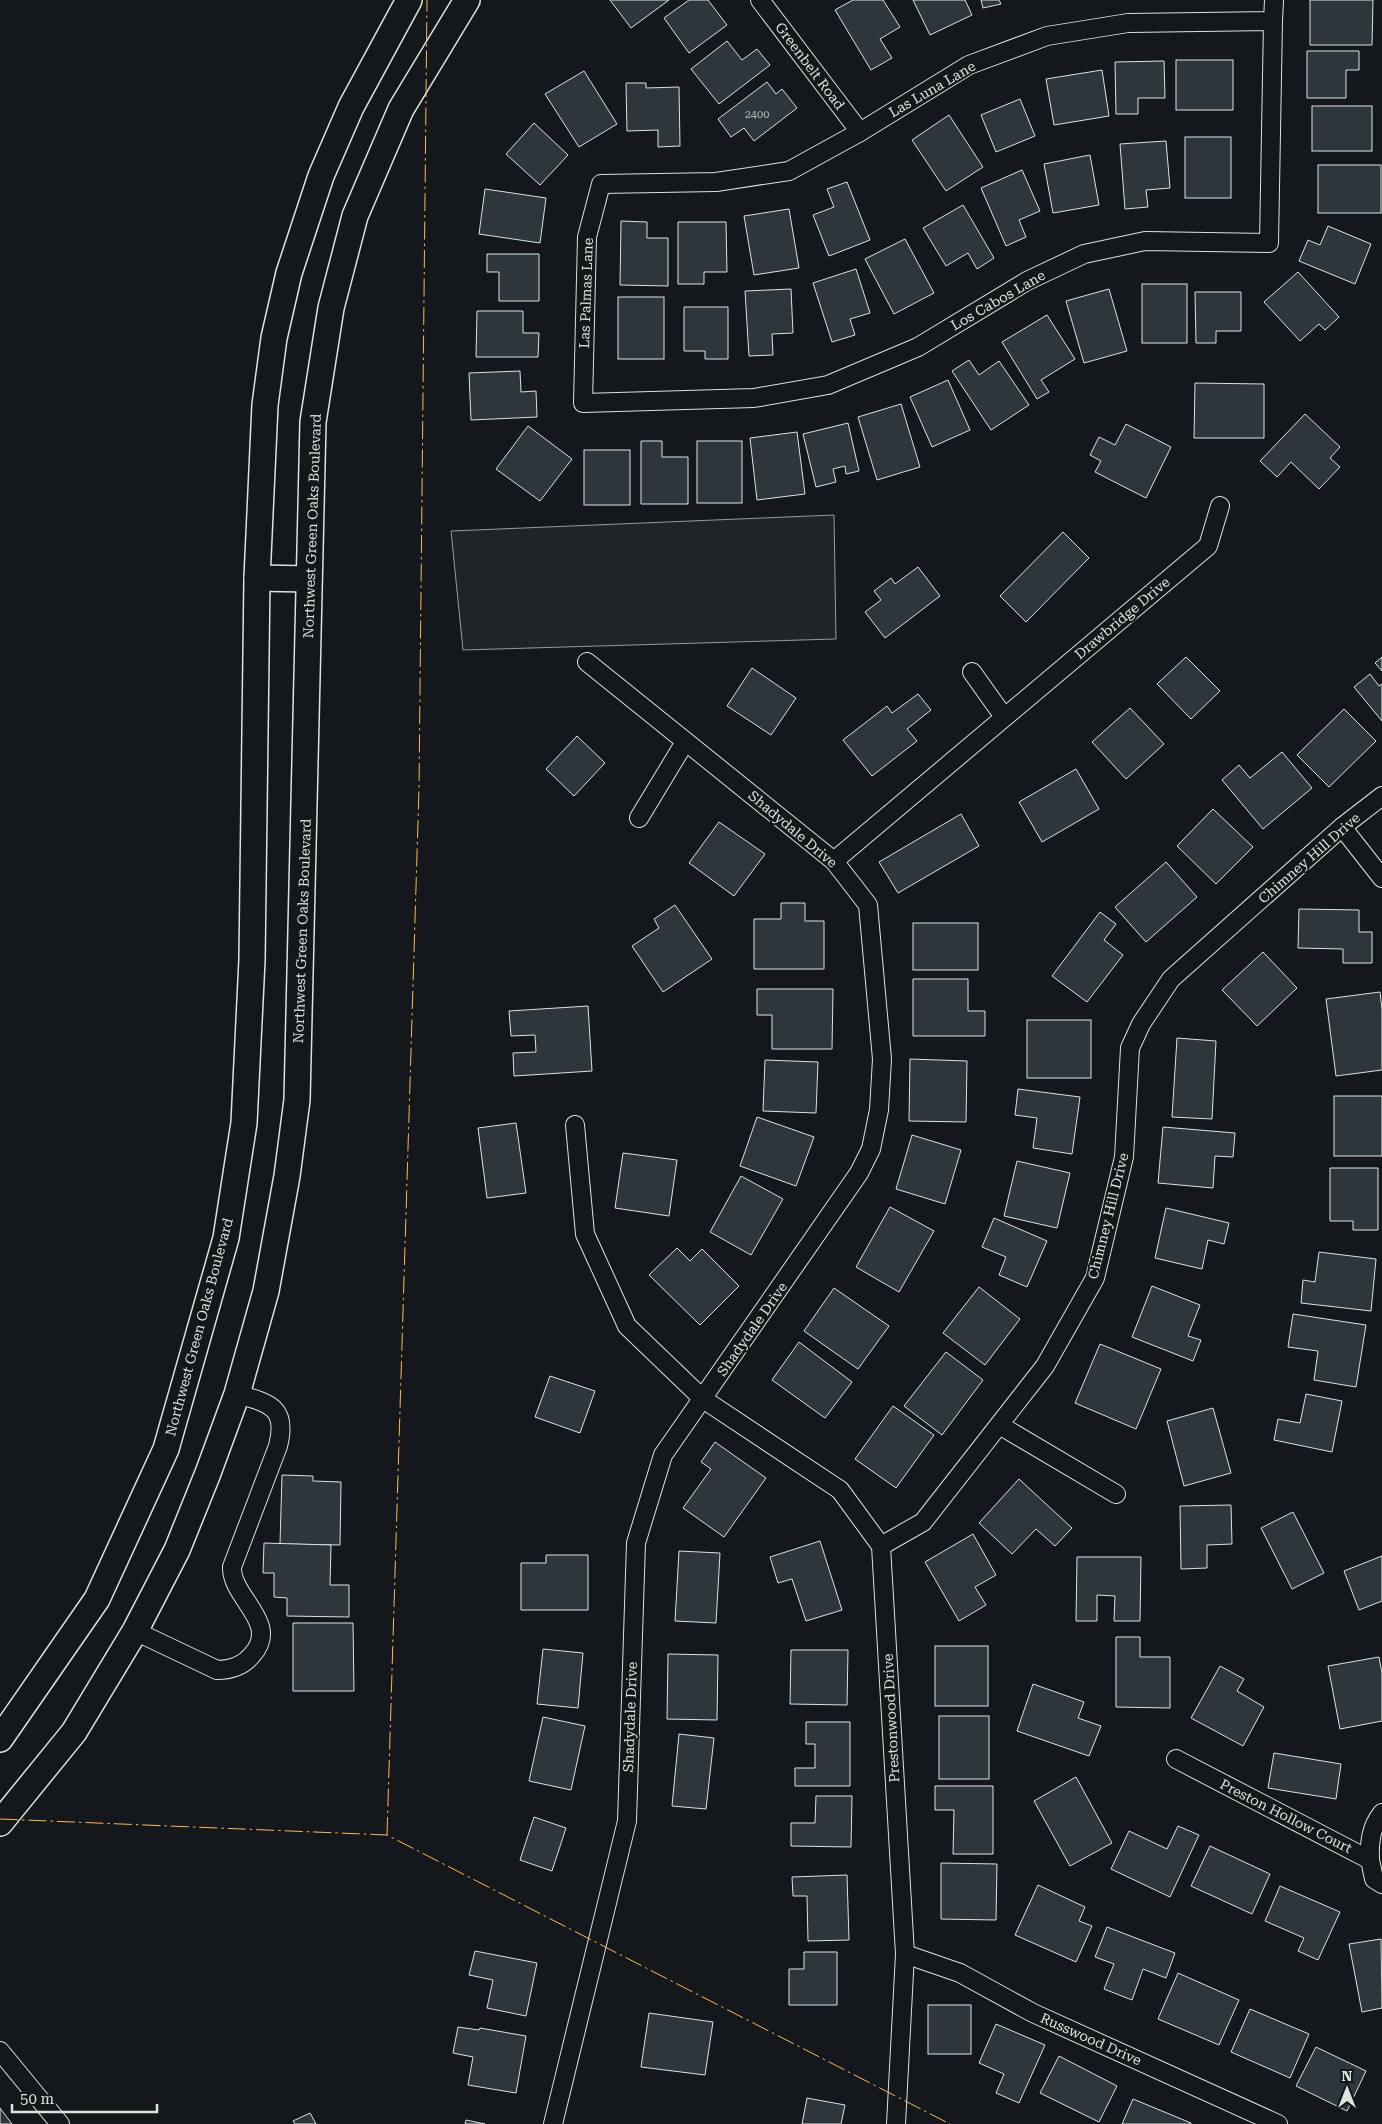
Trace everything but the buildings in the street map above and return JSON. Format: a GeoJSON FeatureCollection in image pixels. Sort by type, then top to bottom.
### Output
{"type":"FeatureCollection","features":[{"type":"Feature","properties":{"kind":"main road","name":"Northwest Green Oaks Boulevard"},"geometry":{"type":"LineString","coordinates":[[0,1739],[97,1599],[166,1449],[226,1238],[244,1123],[252,960],[257,578],[265,405],[274,338],[289,273],[321,176],[351,107],[409,0]]}},
{"type":"Feature","properties":{"kind":"main road","name":"Northwest Green Oaks Boulevard"},"geometry":{"type":"LineString","coordinates":[[0,1823],[74,1732],[135,1631],[177,1550],[237,1394],[266,1291],[297,1100],[307,742],[308,579],[313,422],[331,308],[355,216],[401,109],[467,0]]}},
{"type":"Feature","properties":{"kind":"main road"},"geometry":{"type":"LineString","coordinates":[[257,578],[308,579]]}},
{"type":"Feature","properties":{"kind":"street","name":"Greenbelt Road"},"geometry":{"type":"LineString","coordinates":[[760,0],[860,132]]}},
{"type":"Feature","properties":{"kind":"street","name":"Los Cabos Lane"},"geometry":{"type":"LineString","coordinates":[[583,403],[754,398],[828,385],[918,347],[1027,280],[1084,254],[1145,241],[1268,243],[1274,0]]}},
{"type":"Feature","properties":{"kind":"street","name":"Las Luna Lane"},"geometry":{"type":"LineString","coordinates":[[601,184],[716,182],[789,171],[860,132],[969,65],[1047,36],[1128,23],[1273,21]]}},
{"type":"Feature","properties":{"kind":"street","name":"Las Palmas Lane"},"geometry":{"type":"LineString","coordinates":[[583,403],[587,238],[601,184]]}},
{"type":"Feature","properties":{"kind":"street","name":"Drawbridge Drive"},"geometry":{"type":"LineString","coordinates":[[834,861],[1208,546],[1220,506]]}},
{"type":"Feature","properties":{"kind":"street","name":"Shadydale Drive"},"geometry":{"type":"LineString","coordinates":[[553,2124],[627,1821],[636,1543],[663,1455],[704,1399],[860,1173],[871,1149],[879,1110],[882,1060],[868,905],[834,861],[587,662]]}},
{"type":"Feature","properties":{"kind":"street"},"geometry":{"type":"LineString","coordinates":[[972,672],[1004,717]]}},
{"type":"Feature","properties":{"kind":"street"},"geometry":{"type":"LineString","coordinates":[[639,818],[685,742]]}},
{"type":"Feature","properties":{"kind":"street","name":"Chimney Hill Drive"},"geometry":{"type":"LineString","coordinates":[[881,1546],[923,1522],[1000,1426],[1045,1366],[1096,1278],[1124,1157],[1130,1048],[1141,1024],[1171,978],[1342,827],[1382,796]]}},
{"type":"Feature","properties":{"kind":"street"},"geometry":{"type":"LineString","coordinates":[[1342,827],[1382,878]]}},
{"type":"Feature","properties":{"kind":"street"},"geometry":{"type":"LineString","coordinates":[[575,1125],[585,1234],[627,1326],[704,1399],[840,1490],[881,1546]]}},
{"type":"Feature","properties":{"kind":"street"},"geometry":{"type":"LineString","coordinates":[[135,1631],[214,1669],[227,1670],[244,1663],[259,1646],[261,1638],[259,1621],[234,1585],[232,1567],[281,1436],[279,1417],[267,1403],[237,1394]]}},
{"type":"Feature","properties":{"kind":"street"},"geometry":{"type":"LineString","coordinates":[[1000,1426],[1116,1494]]}},
{"type":"Feature","properties":{"kind":"street","name":"Prestonwood Drive"},"geometry":{"type":"LineString","coordinates":[[881,1546],[905,1954],[896,2124]]}},
{"type":"Feature","properties":{"kind":"street","name":"Preston Hollow Court"},"geometry":{"type":"LineString","coordinates":[[1176,1760],[1370,1860]]}},
{"type":"Feature","properties":{"kind":"street"},"geometry":{"type":"LineString","coordinates":[[1382,1813],[1372,1832],[1369,1845],[1374,1879],[1382,1884]]}},
{"type":"Feature","properties":{"kind":"street","name":"Russwood Drive"},"geometry":{"type":"LineString","coordinates":[[905,1954],[960,1973],[1033,2013],[1278,2124]]}},
{"type":"Feature","properties":{"kind":"street"},"geometry":{"type":"LineString","coordinates":[[0,2051],[60,2124]]}},
{"type":"Feature","properties":{"kind":"shaded area"},"geometry":{"type":"Polygon","coordinates":[[[834,515],[836,639],[463,650],[451,531],[834,515]]]}},
{"type":"Feature","properties":{"kind":"power"},"geometry":{"type":"LineString","coordinates":[[387,1835],[419,789],[427,0]]}},
{"type":"Feature","properties":{"kind":"power"},"geometry":{"type":"LineString","coordinates":[[0,1819],[387,1835],[950,2124]]}}]}
